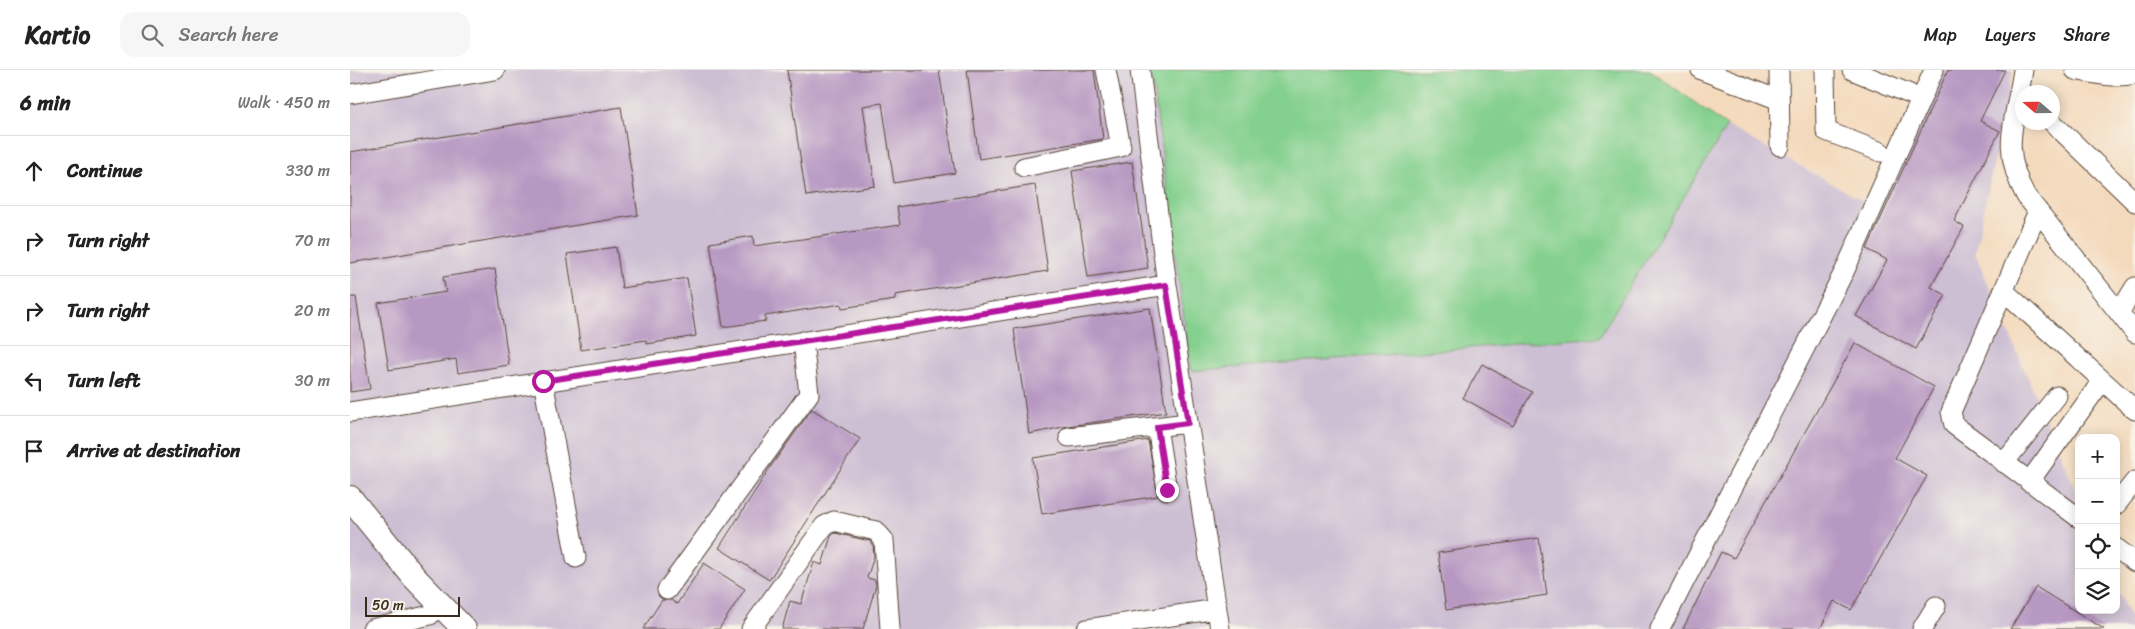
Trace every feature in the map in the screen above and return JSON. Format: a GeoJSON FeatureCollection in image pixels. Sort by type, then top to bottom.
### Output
{"type":"FeatureCollection","features":[{"type":"Feature","properties":{"kind":"main road"},"geometry":{"type":"LineString","coordinates":[[350,498],[414,577],[464,629]]}},
{"type":"Feature","properties":{"kind":"main road"},"geometry":{"type":"LineString","coordinates":[[350,525],[437,622]]}},
{"type":"Feature","properties":{"kind":"street"},"geometry":{"type":"LineString","coordinates":[[350,94],[495,70]]}},
{"type":"Feature","properties":{"kind":"street"},"geometry":{"type":"LineString","coordinates":[[1024,167],[1121,147],[1106,70]]}},
{"type":"Feature","properties":{"kind":"street"},"geometry":{"type":"LineString","coordinates":[[1140,70],[1166,285],[1220,629]]}},
{"type":"Feature","properties":{"kind":"street"},"geometry":{"type":"LineString","coordinates":[[1701,70],[1779,100]]}},
{"type":"Feature","properties":{"kind":"street"},"geometry":{"type":"LineString","coordinates":[[1779,70],[1780,146]]}},
{"type":"Feature","properties":{"kind":"street"},"geometry":{"type":"LineString","coordinates":[[1825,70],[1826,132],[1881,152]]}},
{"type":"Feature","properties":{"kind":"street"},"geometry":{"type":"LineString","coordinates":[[1852,70],[1910,94]]}},
{"type":"Feature","properties":{"kind":"street"},"geometry":{"type":"LineString","coordinates":[[1660,629],[1845,270],[1934,70]]}},
{"type":"Feature","properties":{"kind":"street"},"geometry":{"type":"LineString","coordinates":[[2022,85],[2023,70]]}},
{"type":"Feature","properties":{"kind":"street"},"geometry":{"type":"LineString","coordinates":[[2075,70],[2104,76],[2120,77],[2135,74]]}},
{"type":"Feature","properties":{"kind":"street"},"geometry":{"type":"LineString","coordinates":[[2015,109],[2012,117],[2010,142],[2018,181],[2038,211],[2135,333]]}},
{"type":"Feature","properties":{"kind":"street"},"geometry":{"type":"LineString","coordinates":[[2060,130],[2135,202]]}},
{"type":"Feature","properties":{"kind":"street"},"geometry":{"type":"LineString","coordinates":[[2038,211],[1951,412],[1954,424],[2075,515]]}},
{"type":"Feature","properties":{"kind":"street"},"geometry":{"type":"LineString","coordinates":[[350,412],[1166,285]]}},
{"type":"Feature","properties":{"kind":"street"},"geometry":{"type":"LineString","coordinates":[[2120,314],[2135,287]]}},
{"type":"Feature","properties":{"kind":"street"},"geometry":{"type":"LineString","coordinates":[[2004,291],[2135,410]]}},
{"type":"Feature","properties":{"kind":"street"},"geometry":{"type":"LineString","coordinates":[[667,590],[809,394],[803,341]]}},
{"type":"Feature","properties":{"kind":"street"},"geometry":{"type":"LineString","coordinates":[[543,381],[576,558]]}},
{"type":"Feature","properties":{"kind":"street"},"geometry":{"type":"LineString","coordinates":[[2029,482],[2102,381]]}},
{"type":"Feature","properties":{"kind":"street"},"geometry":{"type":"LineString","coordinates":[[2004,463],[2057,396]]}},
{"type":"Feature","properties":{"kind":"street"},"geometry":{"type":"LineString","coordinates":[[1069,436],[1188,423]]}},
{"type":"Feature","properties":{"kind":"street"},"geometry":{"type":"LineString","coordinates":[[1157,427],[1167,490]]}},
{"type":"Feature","properties":{"kind":"street"},"geometry":{"type":"LineString","coordinates":[[2120,500],[2135,481]]}},
{"type":"Feature","properties":{"kind":"street"},"geometry":{"type":"LineString","coordinates":[[751,629],[824,526],[834,521],[876,531],[884,540],[890,629]]}},
{"type":"Feature","properties":{"kind":"street"},"geometry":{"type":"LineString","coordinates":[[2120,551],[2135,562]]}},
{"type":"Feature","properties":{"kind":"street"},"geometry":{"type":"LineString","coordinates":[[1922,629],[1936,606]]}},
{"type":"Feature","properties":{"kind":"street"},"geometry":{"type":"LineString","coordinates":[[1087,629],[1166,623],[1217,609]]}},
{"type":"Feature","properties":{"kind":"street"},"geometry":{"type":"LineString","coordinates":[[372,629],[437,622]]}},
{"type":"Feature","properties":{"kind":"shaded area"},"geometry":{"type":"Polygon","coordinates":[[[350,70],[1151,70],[1191,370],[1599,337],[1727,126],[1871,205],[1935,70],[2013,70],[1975,253],[2075,489],[2075,614],[2120,614],[2120,595],[2131,620],[2135,623],[2135,629],[350,629],[350,70]]]}},
{"type":"Feature","properties":{"kind":"green space"},"geometry":{"type":"Polygon","coordinates":[[[1151,70],[1650,70],[1727,126],[1599,337],[1191,371],[1151,70]]]}},
{"type":"Feature","properties":{"kind":"building"},"geometry":{"type":"Polygon","coordinates":[[[787,70],[939,70],[955,173],[894,183],[882,103],[863,106],[875,186],[806,196],[787,70]]]}},
{"type":"Feature","properties":{"kind":"building"},"geometry":{"type":"Polygon","coordinates":[[[967,70],[1094,70],[1103,139],[979,159],[967,70]]]}},
{"type":"Feature","properties":{"kind":"building"},"geometry":{"type":"Polygon","coordinates":[[[1948,70],[2005,70],[1980,121],[2000,131],[1954,221],[1964,227],[1931,287],[1946,295],[1916,349],[1856,316],[1887,260],[1867,249],[1948,70]]]}},
{"type":"Feature","properties":{"kind":"building"},"geometry":{"type":"Polygon","coordinates":[[[621,107],[638,215],[350,263],[350,152],[621,107]]]}},
{"type":"Feature","properties":{"kind":"building"},"geometry":{"type":"Polygon","coordinates":[[[1132,162],[1148,268],[1088,277],[1072,171],[1132,162]]]}},
{"type":"Feature","properties":{"kind":"building"},"geometry":{"type":"Polygon","coordinates":[[[1035,185],[1048,271],[895,295],[895,300],[842,308],[841,304],[765,316],[766,321],[723,327],[710,243],[753,236],[754,246],[900,225],[897,207],[1035,185]]]}},
{"type":"Feature","properties":{"kind":"building"},"geometry":{"type":"Polygon","coordinates":[[[616,247],[622,288],[687,278],[696,336],[647,344],[646,340],[581,350],[567,254],[616,247]]]}},
{"type":"Feature","properties":{"kind":"building"},"geometry":{"type":"Polygon","coordinates":[[[495,269],[509,365],[458,373],[456,359],[389,370],[378,303],[446,292],[443,277],[495,269]]]}},
{"type":"Feature","properties":{"kind":"building"},"geometry":{"type":"Polygon","coordinates":[[[350,297],[356,297],[370,389],[350,392],[350,297]]]}},
{"type":"Feature","properties":{"kind":"building"},"geometry":{"type":"Polygon","coordinates":[[[1150,308],[1166,412],[1068,426],[1029,434],[1014,329],[1150,308]]]}},
{"type":"Feature","properties":{"kind":"building"},"geometry":{"type":"Polygon","coordinates":[[[1855,343],[1934,387],[1895,458],[1927,476],[1851,610],[1834,601],[1820,629],[1683,629],[1721,552],[1734,558],[1855,343]]]}},
{"type":"Feature","properties":{"kind":"building"},"geometry":{"type":"Polygon","coordinates":[[[1482,364],[1532,392],[1513,426],[1463,398],[1482,364]]]}},
{"type":"Feature","properties":{"kind":"building"},"geometry":{"type":"Polygon","coordinates":[[[812,409],[860,439],[769,580],[719,548],[771,466],[812,409]]]}},
{"type":"Feature","properties":{"kind":"building"},"geometry":{"type":"Polygon","coordinates":[[[1148,440],[1158,496],[1042,514],[1033,458],[1148,440]]]}},
{"type":"Feature","properties":{"kind":"building"},"geometry":{"type":"Polygon","coordinates":[[[835,533],[870,541],[873,545],[874,556],[867,578],[875,580],[876,585],[863,629],[782,629],[790,601],[801,604],[814,562],[822,565],[831,536],[835,533]]]}},
{"type":"Feature","properties":{"kind":"building"},"geometry":{"type":"Polygon","coordinates":[[[1539,538],[1547,595],[1446,610],[1438,553],[1539,538]]]}},
{"type":"Feature","properties":{"kind":"building"},"geometry":{"type":"Polygon","coordinates":[[[704,563],[745,589],[719,629],[643,629],[662,600],[671,600],[677,604],[704,563]]]}},
{"type":"Feature","properties":{"kind":"building"},"geometry":{"type":"Polygon","coordinates":[[[2036,587],[2075,611],[2075,614],[2080,614],[2104,629],[2010,629],[2036,587]]]}},
{"type":"Feature","properties":{"kind":"route"},"geometry":{"type":"LineString","coordinates":[[543,381],[1166,285],[1188,423],[1157,427],[1167,490]]}}]}
